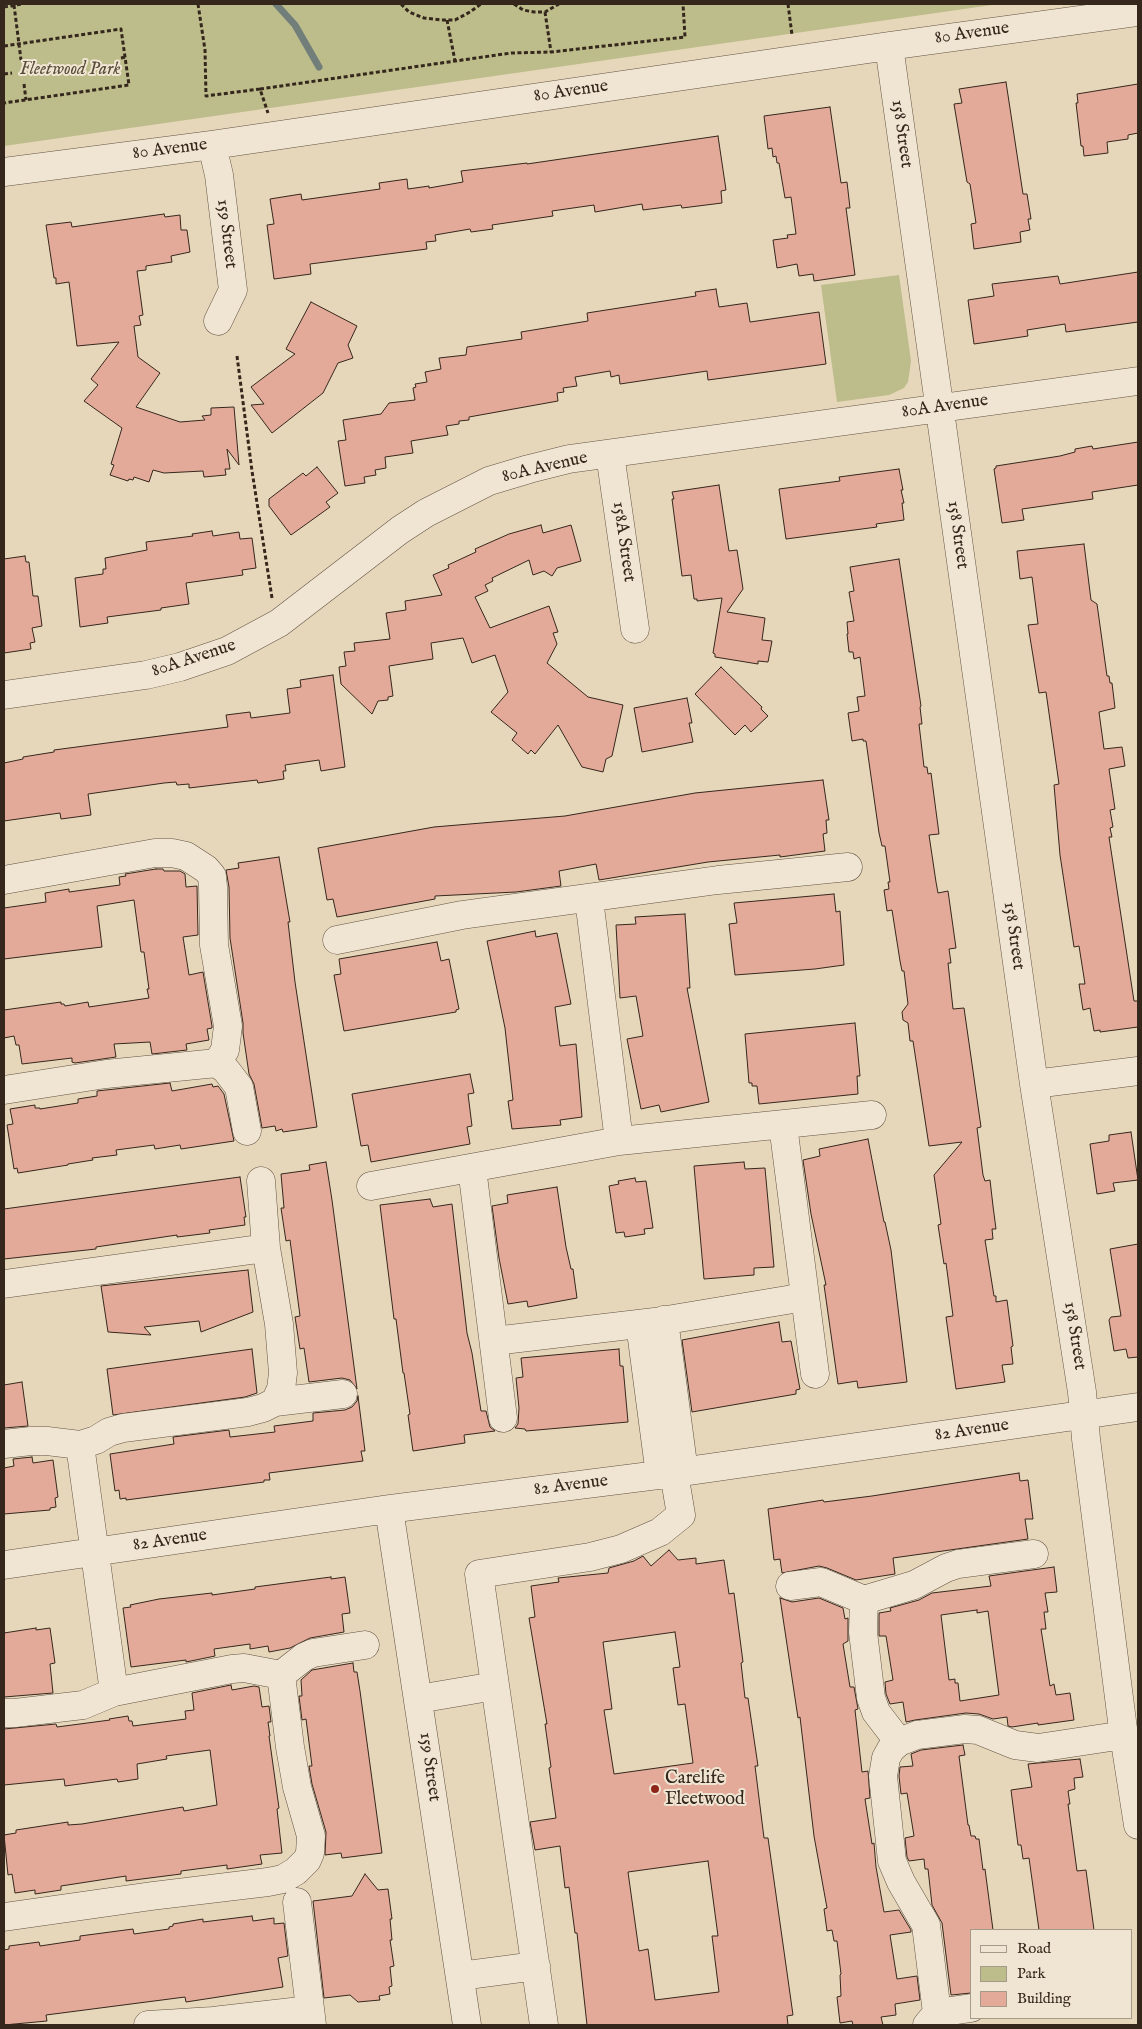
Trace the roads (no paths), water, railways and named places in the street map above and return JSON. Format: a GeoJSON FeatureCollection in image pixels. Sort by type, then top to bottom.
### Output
{"type":"FeatureCollection","features":[{"type":"Feature","properties":{"kind":"street","name":"80 Avenue"},"geometry":{"type":"LineString","coordinates":[[4,172],[212,145],[889,46],[1138,12]]}},
{"type":"Feature","properties":{"kind":"street","name":"158 Street"},"geometry":{"type":"LineString","coordinates":[[889,46],[1034,1084],[1081,1382],[1129,1730],[1138,1826]]}},
{"type":"Feature","properties":{"kind":"street","name":"159 Street"},"geometry":{"type":"LineString","coordinates":[[212,145],[219,175],[233,290],[218,321]]}},
{"type":"Feature","properties":{"kind":"street","name":"80A Avenue"},"geometry":{"type":"LineString","coordinates":[[4,694],[146,675],[180,667],[227,651],[279,623],[400,530],[453,498],[489,481],[529,469],[569,459],[1138,381]]}},
{"type":"Feature","properties":{"kind":"street","name":"158A Street"},"geometry":{"type":"LineString","coordinates":[[610,454],[635,629]]}},
{"type":"Feature","properties":{"kind":"street"},"geometry":{"type":"LineString","coordinates":[[4,880],[155,853],[172,853],[186,856],[198,862],[212,876],[214,945],[227,1013],[228,1026],[225,1050],[217,1063]]}},
{"type":"Feature","properties":{"kind":"street"},"geometry":{"type":"LineString","coordinates":[[337,940],[462,915],[718,880],[848,867]]}},
{"type":"Feature","properties":{"kind":"street"},"geometry":{"type":"LineString","coordinates":[[589,899],[618,1141]]}},
{"type":"Feature","properties":{"kind":"street"},"geometry":{"type":"LineString","coordinates":[[4,1090],[106,1074],[217,1063],[230,1074],[239,1087],[247,1131]]}},
{"type":"Feature","properties":{"kind":"street"},"geometry":{"type":"LineString","coordinates":[[1034,1084],[1138,1071]]}},
{"type":"Feature","properties":{"kind":"street"},"geometry":{"type":"LineString","coordinates":[[371,1186],[618,1141],[872,1115]]}},
{"type":"Feature","properties":{"kind":"street"},"geometry":{"type":"LineString","coordinates":[[783,1125],[815,1374]]}},
{"type":"Feature","properties":{"kind":"street"},"geometry":{"type":"LineString","coordinates":[[472,1168],[504,1418]]}},
{"type":"Feature","properties":{"kind":"street"},"geometry":{"type":"LineString","coordinates":[[261,1182],[266,1248],[279,1324],[284,1373],[281,1388],[275,1402]]}},
{"type":"Feature","properties":{"kind":"street"},"geometry":{"type":"LineString","coordinates":[[4,1284],[266,1248]]}},
{"type":"Feature","properties":{"kind":"street"},"geometry":{"type":"LineString","coordinates":[[494,1341],[652,1322],[804,1297]]}},
{"type":"Feature","properties":{"kind":"street"},"geometry":{"type":"LineString","coordinates":[[544,2025],[479,1574],[590,1557],[621,1549],[660,1532],[681,1515],[673,1473],[652,1322]]}},
{"type":"Feature","properties":{"kind":"street"},"geometry":{"type":"LineString","coordinates":[[4,1444],[47,1441],[80,1445],[123,1428],[248,1412],[275,1402],[343,1394]]}},
{"type":"Feature","properties":{"kind":"street","name":"82 Avenue"},"geometry":{"type":"LineString","coordinates":[[4,1565],[389,1509],[673,1473],[1138,1407]]}},
{"type":"Feature","properties":{"kind":"street"},"geometry":{"type":"LineString","coordinates":[[80,1445],[93,1552],[114,1692]]}},
{"type":"Feature","properties":{"kind":"street","name":"159 Street"},"geometry":{"type":"LineString","coordinates":[[389,1509],[467,2025]]}},
{"type":"Feature","properties":{"kind":"street"},"geometry":{"type":"LineString","coordinates":[[790,1586],[821,1582],[864,1600],[914,1585],[946,1568],[958,1564],[1034,1554]]}},
{"type":"Feature","properties":{"kind":"street"},"geometry":{"type":"LineString","coordinates":[[864,1600],[863,1632],[871,1698],[876,1712],[899,1742]]}},
{"type":"Feature","properties":{"kind":"street"},"geometry":{"type":"LineString","coordinates":[[4,1712],[15,1713],[83,1705],[114,1692],[244,1668],[281,1675],[304,1657],[313,1653],[364,1645]]}},
{"type":"Feature","properties":{"kind":"street"},"geometry":{"type":"LineString","coordinates":[[4,1917],[268,1882],[282,1879],[296,1872],[307,1860],[310,1853],[311,1836],[293,1763],[281,1675]]}},
{"type":"Feature","properties":{"kind":"street"},"geometry":{"type":"LineString","coordinates":[[418,1698],[495,1686]]}},
{"type":"Feature","properties":{"kind":"street"},"geometry":{"type":"LineString","coordinates":[[970,2008],[932,2019],[926,1925],[901,1882],[892,1861],[883,1776],[886,1758],[891,1749],[899,1742],[916,1735],[965,1729],[978,1730],[1014,1745],[1038,1748],[1129,1730]]}},
{"type":"Feature","properties":{"kind":"street"},"geometry":{"type":"LineString","coordinates":[[148,2025],[311,2018],[297,1902]]}},
{"type":"Feature","properties":{"kind":"street"},"geometry":{"type":"LineString","coordinates":[[460,1976],[536,1966]]}},
{"type":"Feature","properties":{"kind":"waterway"},"geometry":{"type":"LineString","coordinates":[[276,4],[295,25],[319,67]]}},
{"type":"Feature","properties":{"kind":"place","name":"Carelife Fleetwood"},"geometry":{"type":"Point","coordinates":[655,1789]}},
{"type":"Feature","properties":{"kind":"park label","name":"Fleetwood Park"},"geometry":{"type":"Point","coordinates":[70,70]}}]}
